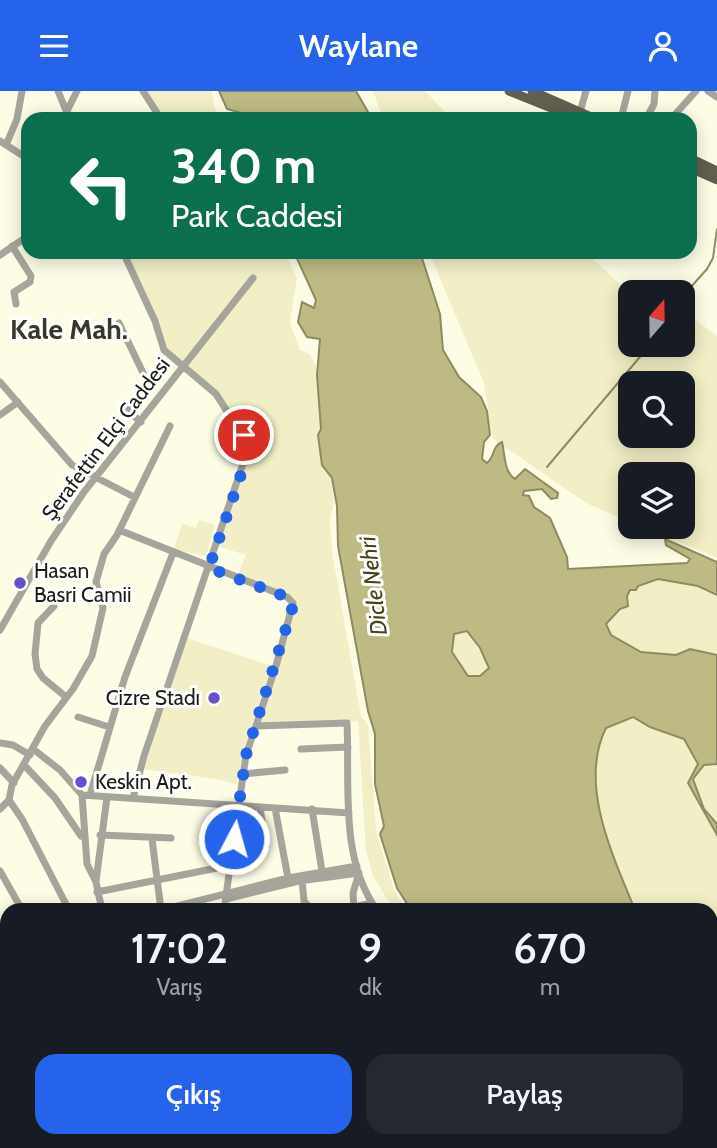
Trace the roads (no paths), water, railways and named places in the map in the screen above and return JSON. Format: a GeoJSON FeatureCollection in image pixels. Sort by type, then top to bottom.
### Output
{"type":"FeatureCollection","features":[{"type":"Feature","properties":{"kind":"main road"},"geometry":{"type":"LineString","coordinates":[[509,91],[571,112]]}},
{"type":"Feature","properties":{"kind":"main road"},"geometry":{"type":"LineString","coordinates":[[533,91],[574,112]]}},
{"type":"Feature","properties":{"kind":"main road"},"geometry":{"type":"LineString","coordinates":[[697,161],[717,171]]}},
{"type":"Feature","properties":{"kind":"main road"},"geometry":{"type":"LineString","coordinates":[[697,171],[717,180]]}},
{"type":"Feature","properties":{"kind":"street"},"geometry":{"type":"LineString","coordinates":[[21,155],[3,143],[17,119],[22,91]]}},
{"type":"Feature","properties":{"kind":"street"},"geometry":{"type":"LineString","coordinates":[[58,91],[64,112]]}},
{"type":"Feature","properties":{"kind":"street"},"geometry":{"type":"LineString","coordinates":[[67,112],[77,91]]}},
{"type":"Feature","properties":{"kind":"street"},"geometry":{"type":"LineString","coordinates":[[143,91],[154,112]]}},
{"type":"Feature","properties":{"kind":"street"},"geometry":{"type":"LineString","coordinates":[[581,112],[586,91]]}},
{"type":"Feature","properties":{"kind":"street"},"geometry":{"type":"LineString","coordinates":[[623,112],[628,91]]}},
{"type":"Feature","properties":{"kind":"street"},"geometry":{"type":"LineString","coordinates":[[648,112],[655,91]]}},
{"type":"Feature","properties":{"kind":"street"},"geometry":{"type":"LineString","coordinates":[[677,112],[696,91]]}},
{"type":"Feature","properties":{"kind":"street"},"geometry":{"type":"LineString","coordinates":[[708,91],[717,97]]}},
{"type":"Feature","properties":{"kind":"street"},"geometry":{"type":"LineString","coordinates":[[0,255],[21,240]]}},
{"type":"Feature","properties":{"kind":"street"},"geometry":{"type":"LineString","coordinates":[[12,246],[31,277],[30,282],[14,292],[16,304]]}},
{"type":"Feature","properties":{"kind":"street"},"geometry":{"type":"LineString","coordinates":[[126,259],[155,321],[163,350],[181,368],[216,394],[249,446],[144,756],[133,798]]}},
{"type":"Feature","properties":{"kind":"street","name":"Şerafettin Elçi Caddesi"},"geometry":{"type":"LineString","coordinates":[[0,630],[51,541],[94,478],[253,278]]}},
{"type":"Feature","properties":{"kind":"street"},"geometry":{"type":"LineString","coordinates":[[119,323],[147,381],[128,411],[141,422]]}},
{"type":"Feature","properties":{"kind":"street"},"geometry":{"type":"LineString","coordinates":[[0,382],[72,465],[134,497]]}},
{"type":"Feature","properties":{"kind":"street"},"geometry":{"type":"LineString","coordinates":[[0,415],[18,403]]}},
{"type":"Feature","properties":{"kind":"street"},"geometry":{"type":"LineString","coordinates":[[0,810],[9,800],[14,783],[44,726],[92,656],[103,608],[96,582],[100,565],[170,426]]}},
{"type":"Feature","properties":{"kind":"street"},"geometry":{"type":"LineString","coordinates":[[119,530],[287,597],[293,603],[242,774],[225,903]]}},
{"type":"Feature","properties":{"kind":"street"},"geometry":{"type":"LineString","coordinates":[[96,882],[87,865],[84,843],[86,795],[108,727],[173,553]]}},
{"type":"Feature","properties":{"kind":"street"},"geometry":{"type":"LineString","coordinates":[[54,605],[38,623],[36,661],[44,678],[66,697]]}},
{"type":"Feature","properties":{"kind":"street"},"geometry":{"type":"LineString","coordinates":[[79,717],[108,727]]}},
{"type":"Feature","properties":{"kind":"street"},"geometry":{"type":"LineString","coordinates":[[257,726],[347,723],[349,813],[358,870],[355,903]]}},
{"type":"Feature","properties":{"kind":"street"},"geometry":{"type":"LineString","coordinates":[[0,743],[32,752],[60,770],[86,795],[349,813]]}},
{"type":"Feature","properties":{"kind":"street"},"geometry":{"type":"LineString","coordinates":[[300,749],[348,747]]}},
{"type":"Feature","properties":{"kind":"street"},"geometry":{"type":"LineString","coordinates":[[25,766],[76,825],[84,843]]}},
{"type":"Feature","properties":{"kind":"street"},"geometry":{"type":"LineString","coordinates":[[0,768],[14,783]]}},
{"type":"Feature","properties":{"kind":"street"},"geometry":{"type":"LineString","coordinates":[[242,774],[285,770]]}},
{"type":"Feature","properties":{"kind":"street"},"geometry":{"type":"LineString","coordinates":[[100,903],[96,882],[107,797]]}},
{"type":"Feature","properties":{"kind":"street"},"geometry":{"type":"LineString","coordinates":[[9,800],[22,819],[65,903]]}},
{"type":"Feature","properties":{"kind":"street"},"geometry":{"type":"LineString","coordinates":[[260,808],[265,846]]}},
{"type":"Feature","properties":{"kind":"street"},"geometry":{"type":"LineString","coordinates":[[275,808],[288,878]]}},
{"type":"Feature","properties":{"kind":"street"},"geometry":{"type":"LineString","coordinates":[[312,809],[322,871]]}},
{"type":"Feature","properties":{"kind":"street"},"geometry":{"type":"LineString","coordinates":[[100,835],[171,838]]}},
{"type":"Feature","properties":{"kind":"street"},"geometry":{"type":"LineString","coordinates":[[152,839],[160,903]]}},
{"type":"Feature","properties":{"kind":"street"},"geometry":{"type":"LineString","coordinates":[[97,892],[232,865]]}},
{"type":"Feature","properties":{"kind":"street"},"geometry":{"type":"LineString","coordinates":[[226,896],[322,871],[358,870]]}},
{"type":"Feature","properties":{"kind":"street"},"geometry":{"type":"LineString","coordinates":[[194,903],[358,870]]}},
{"type":"Feature","properties":{"kind":"street"},"geometry":{"type":"LineString","coordinates":[[358,870],[373,903]]}},
{"type":"Feature","properties":{"kind":"street"},"geometry":{"type":"LineString","coordinates":[[0,871],[18,903]]}},
{"type":"Feature","properties":{"kind":"street"},"geometry":{"type":"LineString","coordinates":[[302,880],[306,903]]}},
{"type":"Feature","properties":{"kind":"water"},"geometry":{"type":"Polygon","coordinates":[[[219,91],[356,91],[368,112],[238,112],[227,109],[219,91]]]}},
{"type":"Feature","properties":{"kind":"water","name":"Dicle Nehri"},"geometry":{"type":"Polygon","coordinates":[[[297,259],[422,259],[440,314],[443,350],[459,377],[481,397],[487,411],[490,435],[484,442],[482,459],[487,463],[502,442],[511,476],[515,479],[525,469],[558,493],[557,498],[551,499],[542,489],[524,491],[523,495],[529,496],[534,507],[550,518],[567,557],[568,569],[687,563],[690,559],[666,545],[665,539],[717,562],[717,595],[698,586],[658,579],[638,586],[636,590],[630,590],[627,596],[628,606],[620,609],[606,624],[611,635],[641,652],[676,655],[690,649],[717,655],[717,764],[704,765],[693,779],[704,809],[717,824],[717,835],[688,783],[698,764],[684,739],[650,727],[633,717],[606,728],[598,750],[597,796],[602,820],[632,903],[407,903],[397,888],[380,834],[384,826],[375,784],[375,734],[368,711],[338,546],[337,506],[332,478],[322,465],[318,435],[321,429],[317,375],[320,339],[307,337],[298,322],[302,302],[314,308],[316,300],[297,259]],[[467,631],[454,634],[452,652],[468,676],[480,676],[489,668],[480,648],[467,631]]]}},
{"type":"Feature","properties":{"kind":"waterway"},"geometry":{"type":"LineString","coordinates":[[695,282],[713,258],[717,229]]}},
{"type":"Feature","properties":{"kind":"waterway"},"geometry":{"type":"LineString","coordinates":[[547,467],[640,357]]}},
{"type":"Feature","properties":{"kind":"place","name":"Hasan Basri Camii"},"geometry":{"type":"Point","coordinates":[20,583]}},
{"type":"Feature","properties":{"kind":"place","name":"Cizre Stadı"},"geometry":{"type":"Point","coordinates":[214,698]}},
{"type":"Feature","properties":{"kind":"place","name":"Keskin Apt."},"geometry":{"type":"Point","coordinates":[81,782]}},
{"type":"Feature","properties":{"kind":"district","name":"Kale Mah."},"geometry":{"type":"Point","coordinates":[69,329]}}]}
